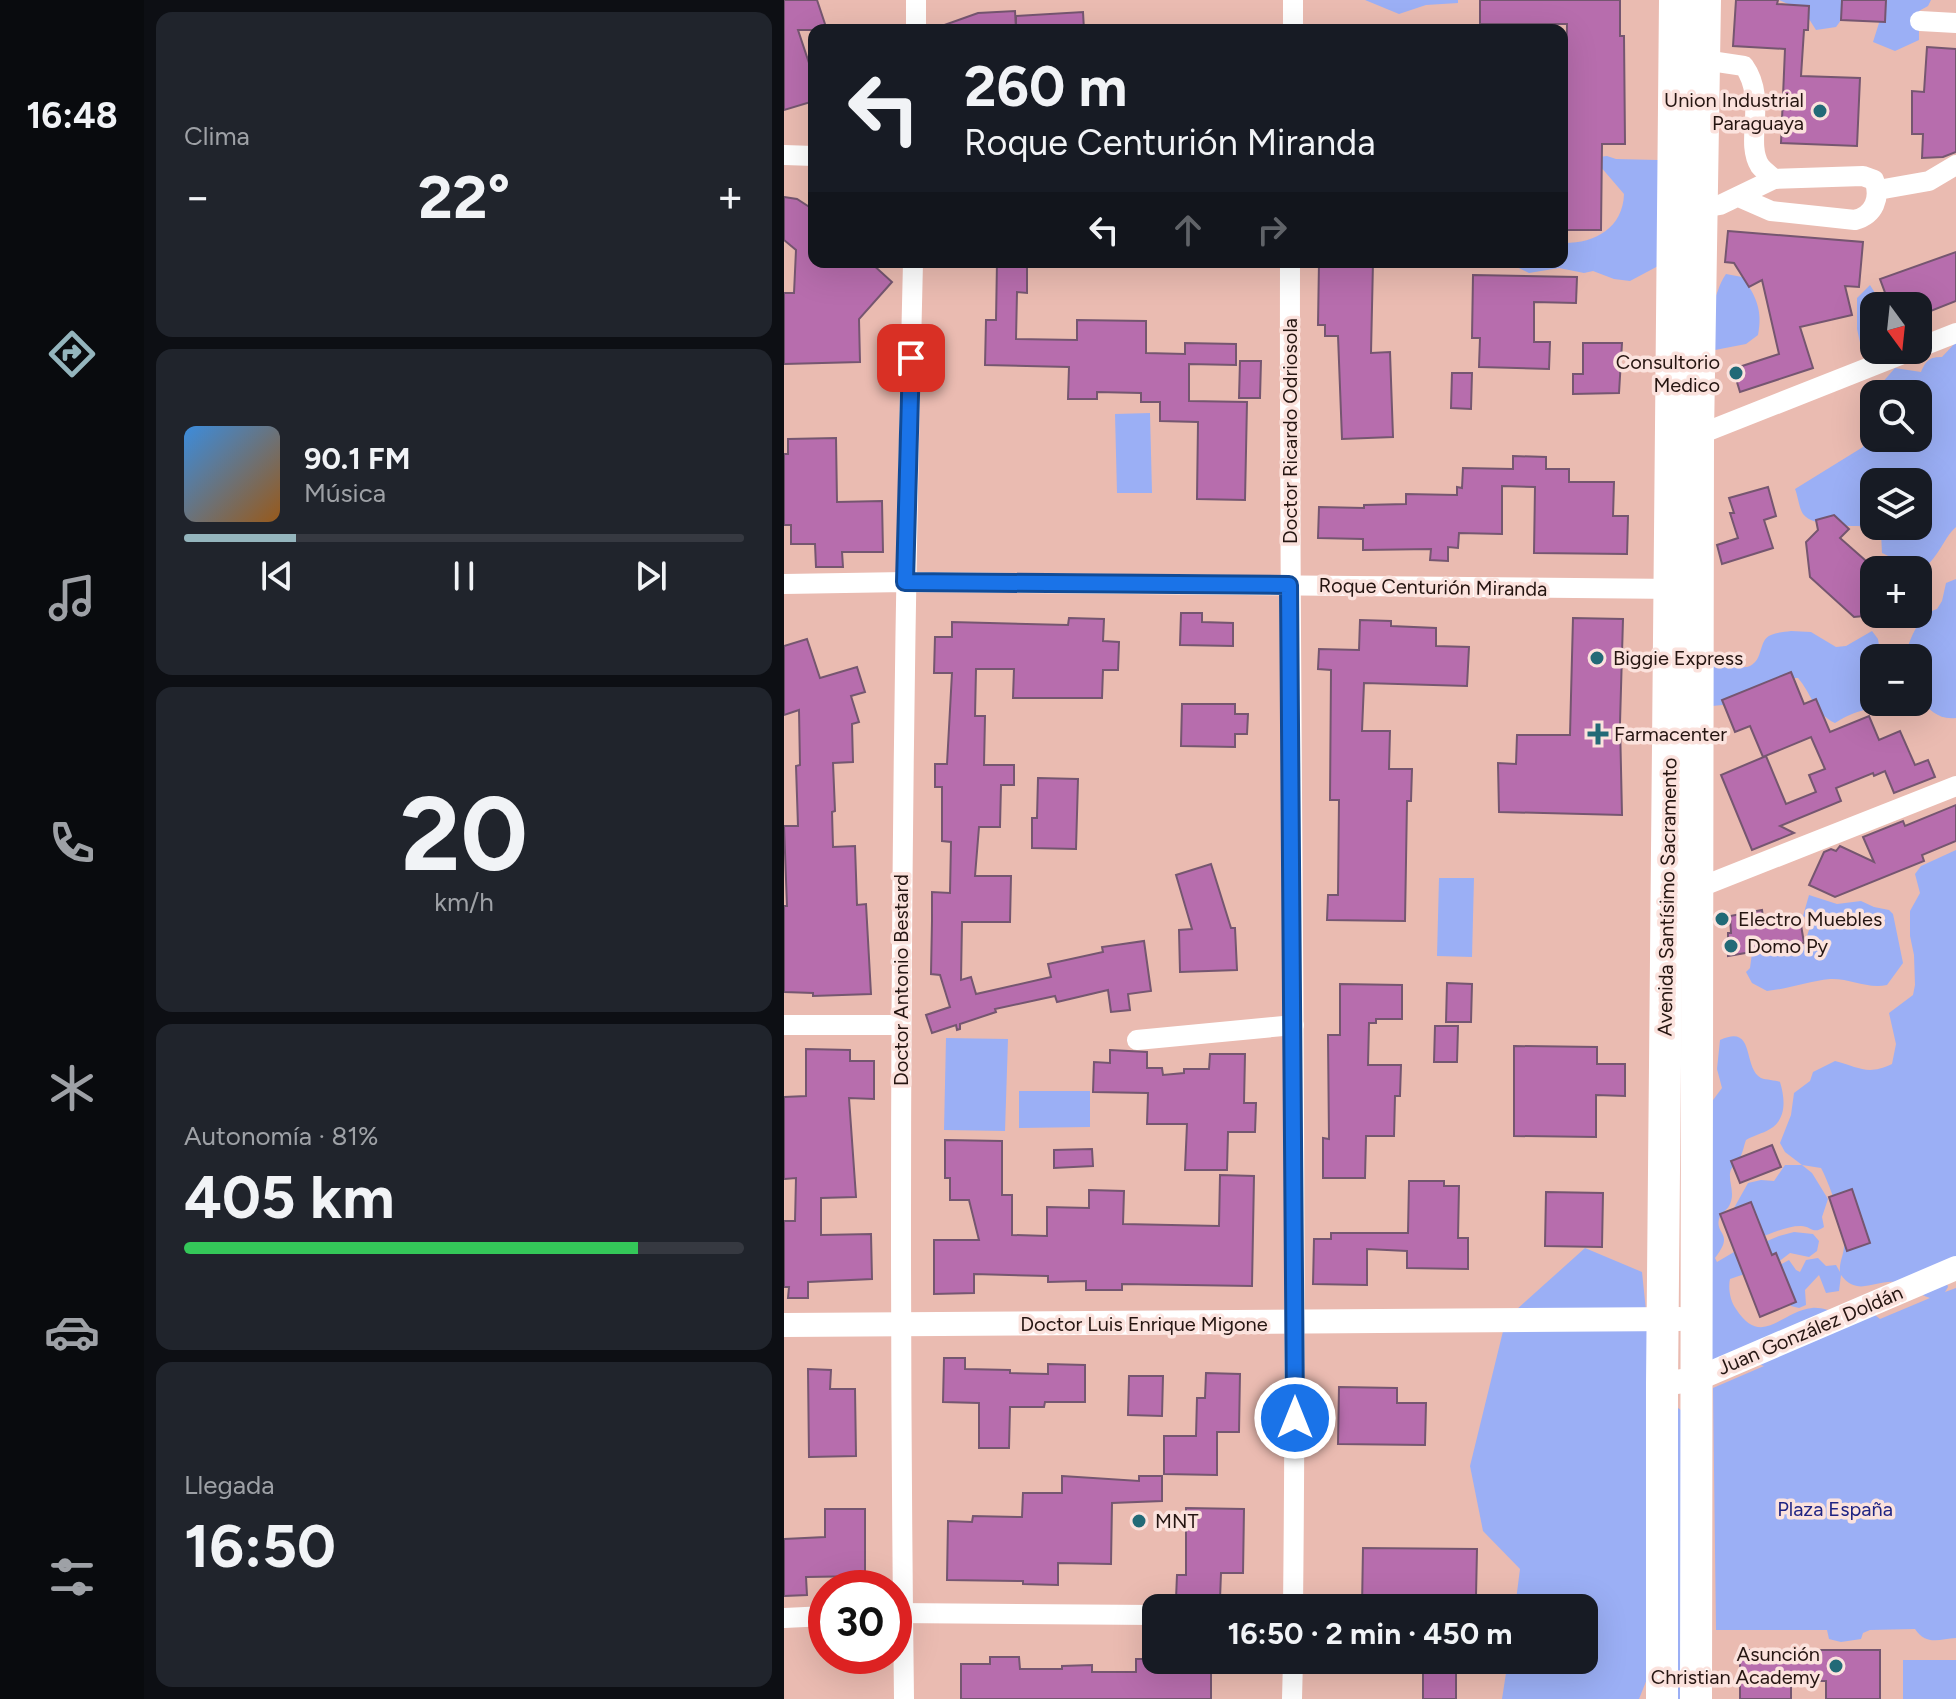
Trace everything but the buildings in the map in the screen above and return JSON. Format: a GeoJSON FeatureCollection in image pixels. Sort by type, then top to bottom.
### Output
{"type":"FeatureCollection","features":[{"type":"Feature","properties":{"kind":"main road","name":"Avenida Santísimo Sacramento"},"geometry":{"type":"LineString","coordinates":[[1675,0],[1698,435],[1684,589],[1698,888],[1696,1699]]}},
{"type":"Feature","properties":{"kind":"main road","name":"Avenida Santísimo Sacramento"},"geometry":{"type":"LineString","coordinates":[[1662,1699],[1662,1319],[1684,589],[1688,210],[1704,60],[1705,0]]}},
{"type":"Feature","properties":{"kind":"street"},"geometry":{"type":"LineString","coordinates":[[916,0],[916,24]]}},
{"type":"Feature","properties":{"kind":"street"},"geometry":{"type":"LineString","coordinates":[[1293,0],[1293,24]]}},
{"type":"Feature","properties":{"kind":"street"},"geometry":{"type":"LineString","coordinates":[[1920,21],[1956,23]]}},
{"type":"Feature","properties":{"kind":"street"},"geometry":{"type":"LineString","coordinates":[[1704,60],[1744,66],[1754,80],[1756,151],[1759,165],[1774,179]]}},
{"type":"Feature","properties":{"kind":"street"},"geometry":{"type":"LineString","coordinates":[[784,155],[808,156]]}},
{"type":"Feature","properties":{"kind":"street"},"geometry":{"type":"LineString","coordinates":[[1878,190],[1929,181],[1956,165]]}},
{"type":"Feature","properties":{"kind":"street"},"geometry":{"type":"LineString","coordinates":[[1688,210],[1720,205],[1774,179],[1863,176],[1874,180],[1878,190],[1872,211],[1865,218],[1855,220],[1771,211],[1739,197]]}},
{"type":"Feature","properties":{"kind":"street","name":"Doctor Antonio Bestard"},"geometry":{"type":"LineString","coordinates":[[898,1570],[900,1025],[905,582],[913,268]]}},
{"type":"Feature","properties":{"kind":"street","name":"Doctor Ricardo Odriosola"},"geometry":{"type":"LineString","coordinates":[[1290,268],[1289,585],[1296,1323],[1293,1594]]}},
{"type":"Feature","properties":{"kind":"street"},"geometry":{"type":"LineString","coordinates":[[1932,343],[1956,333]]}},
{"type":"Feature","properties":{"kind":"street"},"geometry":{"type":"LineString","coordinates":[[1698,435],[1878,364]]}},
{"type":"Feature","properties":{"kind":"street","name":"Roque Centurión Miranda"},"geometry":{"type":"LineString","coordinates":[[784,584],[905,582],[1684,589]]}},
{"type":"Feature","properties":{"kind":"street"},"geometry":{"type":"LineString","coordinates":[[1698,888],[1956,786]]}},
{"type":"Feature","properties":{"kind":"street"},"geometry":{"type":"LineString","coordinates":[[784,1025],[900,1025]]}},
{"type":"Feature","properties":{"kind":"street"},"geometry":{"type":"LineString","coordinates":[[1137,1040],[1294,1025]]}},
{"type":"Feature","properties":{"kind":"street","name":"Juan González Doldán"},"geometry":{"type":"LineString","coordinates":[[1662,1384],[1697,1379],[1956,1268]]}},
{"type":"Feature","properties":{"kind":"street","name":"Doctor Luis Enrique Migone"},"geometry":{"type":"LineString","coordinates":[[784,1325],[1697,1319]]}},
{"type":"Feature","properties":{"kind":"street"},"geometry":{"type":"LineString","coordinates":[[912,1613],[1142,1615]]}},
{"type":"Feature","properties":{"kind":"street"},"geometry":{"type":"LineString","coordinates":[[784,1618],[808,1617]]}},
{"type":"Feature","properties":{"kind":"street","name":"Doctor Antonio Bestard"},"geometry":{"type":"LineString","coordinates":[[902,1674],[904,1699]]}},
{"type":"Feature","properties":{"kind":"street"},"geometry":{"type":"LineString","coordinates":[[1292,1699],[1293,1674]]}},
{"type":"Feature","properties":{"kind":"green space"},"geometry":{"type":"Polygon","coordinates":[[[1365,0],[1458,0],[1458,3],[1426,5],[1399,14],[1365,0]]]}},
{"type":"Feature","properties":{"kind":"green space"},"geometry":{"type":"Polygon","coordinates":[[[1779,0],[1931,0],[1919,11],[1919,40],[1895,51],[1873,42],[1884,7],[1855,1],[1836,27],[1816,30],[1804,11],[1779,0]]]}},
{"type":"Feature","properties":{"kind":"green space"},"geometry":{"type":"Polygon","coordinates":[[[1598,157],[1658,160],[1660,265],[1630,281],[1593,271],[1584,273],[1559,268],[1568,268],[1568,243],[1585,241],[1604,232],[1618,217],[1622,206],[1624,194],[1600,166],[1598,157]]]}},
{"type":"Feature","properties":{"kind":"green space"},"geometry":{"type":"Polygon","coordinates":[[[1519,268],[1559,268],[1529,273],[1519,268]]]}},
{"type":"Feature","properties":{"kind":"green space"},"geometry":{"type":"Polygon","coordinates":[[[1726,274],[1742,277],[1755,297],[1760,318],[1758,335],[1746,344],[1715,350],[1709,310],[1726,274]]]}},
{"type":"Feature","properties":{"kind":"green space"},"geometry":{"type":"Polygon","coordinates":[[[1860,295],[1860,342],[1857,329],[1857,298],[1860,295]]]}},
{"type":"Feature","properties":{"kind":"green space"},"geometry":{"type":"Polygon","coordinates":[[[1956,342],[1956,527],[1932,560],[1932,556],[1888,556],[1882,553],[1881,540],[1932,540],[1932,468],[1860,468],[1860,526],[1826,524],[1808,519],[1803,514],[1795,489],[1860,449],[1860,452],[1932,452],[1932,380],[1885,380],[1895,368],[1921,372],[1926,364],[1932,364],[1934,358],[1942,357],[1956,342]]]}},
{"type":"Feature","properties":{"kind":"green space"},"geometry":{"type":"Polygon","coordinates":[[[1150,413],[1152,493],[1117,493],[1115,414],[1150,413]]]}},
{"type":"Feature","properties":{"kind":"green space"},"geometry":{"type":"Polygon","coordinates":[[[1956,579],[1956,718],[1944,717],[1932,711],[1932,644],[1909,644],[1916,628],[1932,628],[1932,612],[1942,601],[1946,583],[1956,579]]]}},
{"type":"Feature","properties":{"kind":"green space"},"geometry":{"type":"Polygon","coordinates":[[[1872,631],[1879,644],[1860,644],[1860,711],[1835,723],[1818,709],[1798,678],[1788,678],[1733,704],[1712,706],[1712,665],[1750,666],[1757,659],[1767,637],[1776,633],[1811,632],[1836,647],[1846,646],[1872,631]]]}},
{"type":"Feature","properties":{"kind":"green space","name":"Plaza España"},"geometry":{"type":"Polygon","coordinates":[[[1956,850],[1956,1258],[1943,1268],[1948,1287],[1945,1292],[1956,1288],[1956,1638],[1929,1640],[1915,1629],[1870,1630],[1863,1633],[1861,1639],[1841,1642],[1829,1639],[1827,1630],[1716,1630],[1713,1388],[1764,1366],[1741,1359],[1712,1366],[1710,1104],[1722,1088],[1717,1069],[1720,1040],[1739,1037],[1747,1048],[1755,1073],[1761,1078],[1780,1082],[1784,1101],[1776,1125],[1746,1140],[1740,1158],[1731,1171],[1731,1200],[1718,1224],[1724,1243],[1715,1258],[1717,1262],[1734,1252],[1794,1232],[1813,1234],[1819,1241],[1817,1251],[1809,1257],[1790,1253],[1777,1263],[1730,1279],[1732,1302],[1745,1321],[1763,1327],[1812,1308],[1875,1315],[1880,1319],[1930,1298],[1899,1283],[1860,1286],[1847,1282],[1841,1275],[1839,1291],[1826,1293],[1819,1275],[1805,1290],[1806,1305],[1799,1308],[1791,1306],[1778,1266],[1789,1260],[1800,1272],[1806,1260],[1818,1258],[1826,1266],[1836,1265],[1840,1272],[1844,1247],[1833,1195],[1821,1168],[1802,1165],[1785,1152],[1780,1143],[1791,1115],[1794,1093],[1810,1081],[1813,1072],[1835,1061],[1869,1070],[1892,1064],[1896,1044],[1889,1013],[1913,995],[1915,985],[1910,911],[1920,893],[1915,874],[1921,866],[1956,850]]]}},
{"type":"Feature","properties":{"kind":"green space"},"geometry":{"type":"Polygon","coordinates":[[[1439,878],[1474,878],[1472,957],[1437,956],[1439,878]]]}},
{"type":"Feature","properties":{"kind":"green space"},"geometry":{"type":"Polygon","coordinates":[[[1809,895],[1837,904],[1861,901],[1893,914],[1903,963],[1887,985],[1872,986],[1830,979],[1767,991],[1752,983],[1746,972],[1750,968],[1752,953],[1781,946],[1796,949],[1804,945],[1812,921],[1803,916],[1809,895]]]}},
{"type":"Feature","properties":{"kind":"green space"},"geometry":{"type":"Polygon","coordinates":[[[946,1038],[1008,1039],[1005,1131],[944,1130],[946,1038]]]}},
{"type":"Feature","properties":{"kind":"green space"},"geometry":{"type":"Polygon","coordinates":[[[1019,1091],[1090,1091],[1090,1127],[1019,1128],[1019,1091]]]}},
{"type":"Feature","properties":{"kind":"green space"},"geometry":{"type":"Polygon","coordinates":[[[1785,1165],[1802,1165],[1812,1173],[1828,1199],[1822,1217],[1824,1227],[1815,1230],[1795,1226],[1757,1238],[1734,1208],[1748,1183],[1774,1181],[1785,1165]]]}},
{"type":"Feature","properties":{"kind":"green space"},"geometry":{"type":"Polygon","coordinates":[[[1585,1248],[1642,1272],[1653,1379],[1653,1664],[1639,1699],[1502,1699],[1506,1674],[1598,1674],[1598,1594],[1517,1594],[1520,1569],[1483,1531],[1470,1466],[1506,1319],[1585,1248]]]}},
{"type":"Feature","properties":{"kind":"green space"},"geometry":{"type":"Polygon","coordinates":[[[1676,1409],[1681,1410],[1681,1699],[1675,1699],[1676,1409]]]}},
{"type":"Feature","properties":{"kind":"green space"},"geometry":{"type":"Polygon","coordinates":[[[1903,1660],[1956,1660],[1956,1699],[1903,1699],[1903,1660]]]}},
{"type":"Feature","properties":{"kind":"place","name":"Union Industrial Paraguaya"},"geometry":{"type":"Point","coordinates":[1820,111]}},
{"type":"Feature","properties":{"kind":"place","name":"Consultorio Medico"},"geometry":{"type":"Point","coordinates":[1736,373]}},
{"type":"Feature","properties":{"kind":"place","name":"Biggie Express"},"geometry":{"type":"Point","coordinates":[1597,658]}},
{"type":"Feature","properties":{"kind":"place","name":"Farmacenter"},"geometry":{"type":"Point","coordinates":[1598,734]}},
{"type":"Feature","properties":{"kind":"place","name":"Electro Muebles"},"geometry":{"type":"Point","coordinates":[1722,919]}},
{"type":"Feature","properties":{"kind":"place","name":"Domo Py"},"geometry":{"type":"Point","coordinates":[1731,946]}},
{"type":"Feature","properties":{"kind":"place","name":"MNT"},"geometry":{"type":"Point","coordinates":[1139,1521]}},
{"type":"Feature","properties":{"kind":"place","name":"Asunción Christian Academy"},"geometry":{"type":"Point","coordinates":[1836,1666]}},
{"type":"Feature","properties":{"kind":"route"},"geometry":{"type":"LineString","coordinates":[[911,358],[905,582],[1289,585],[1295,1418]]}}]}
